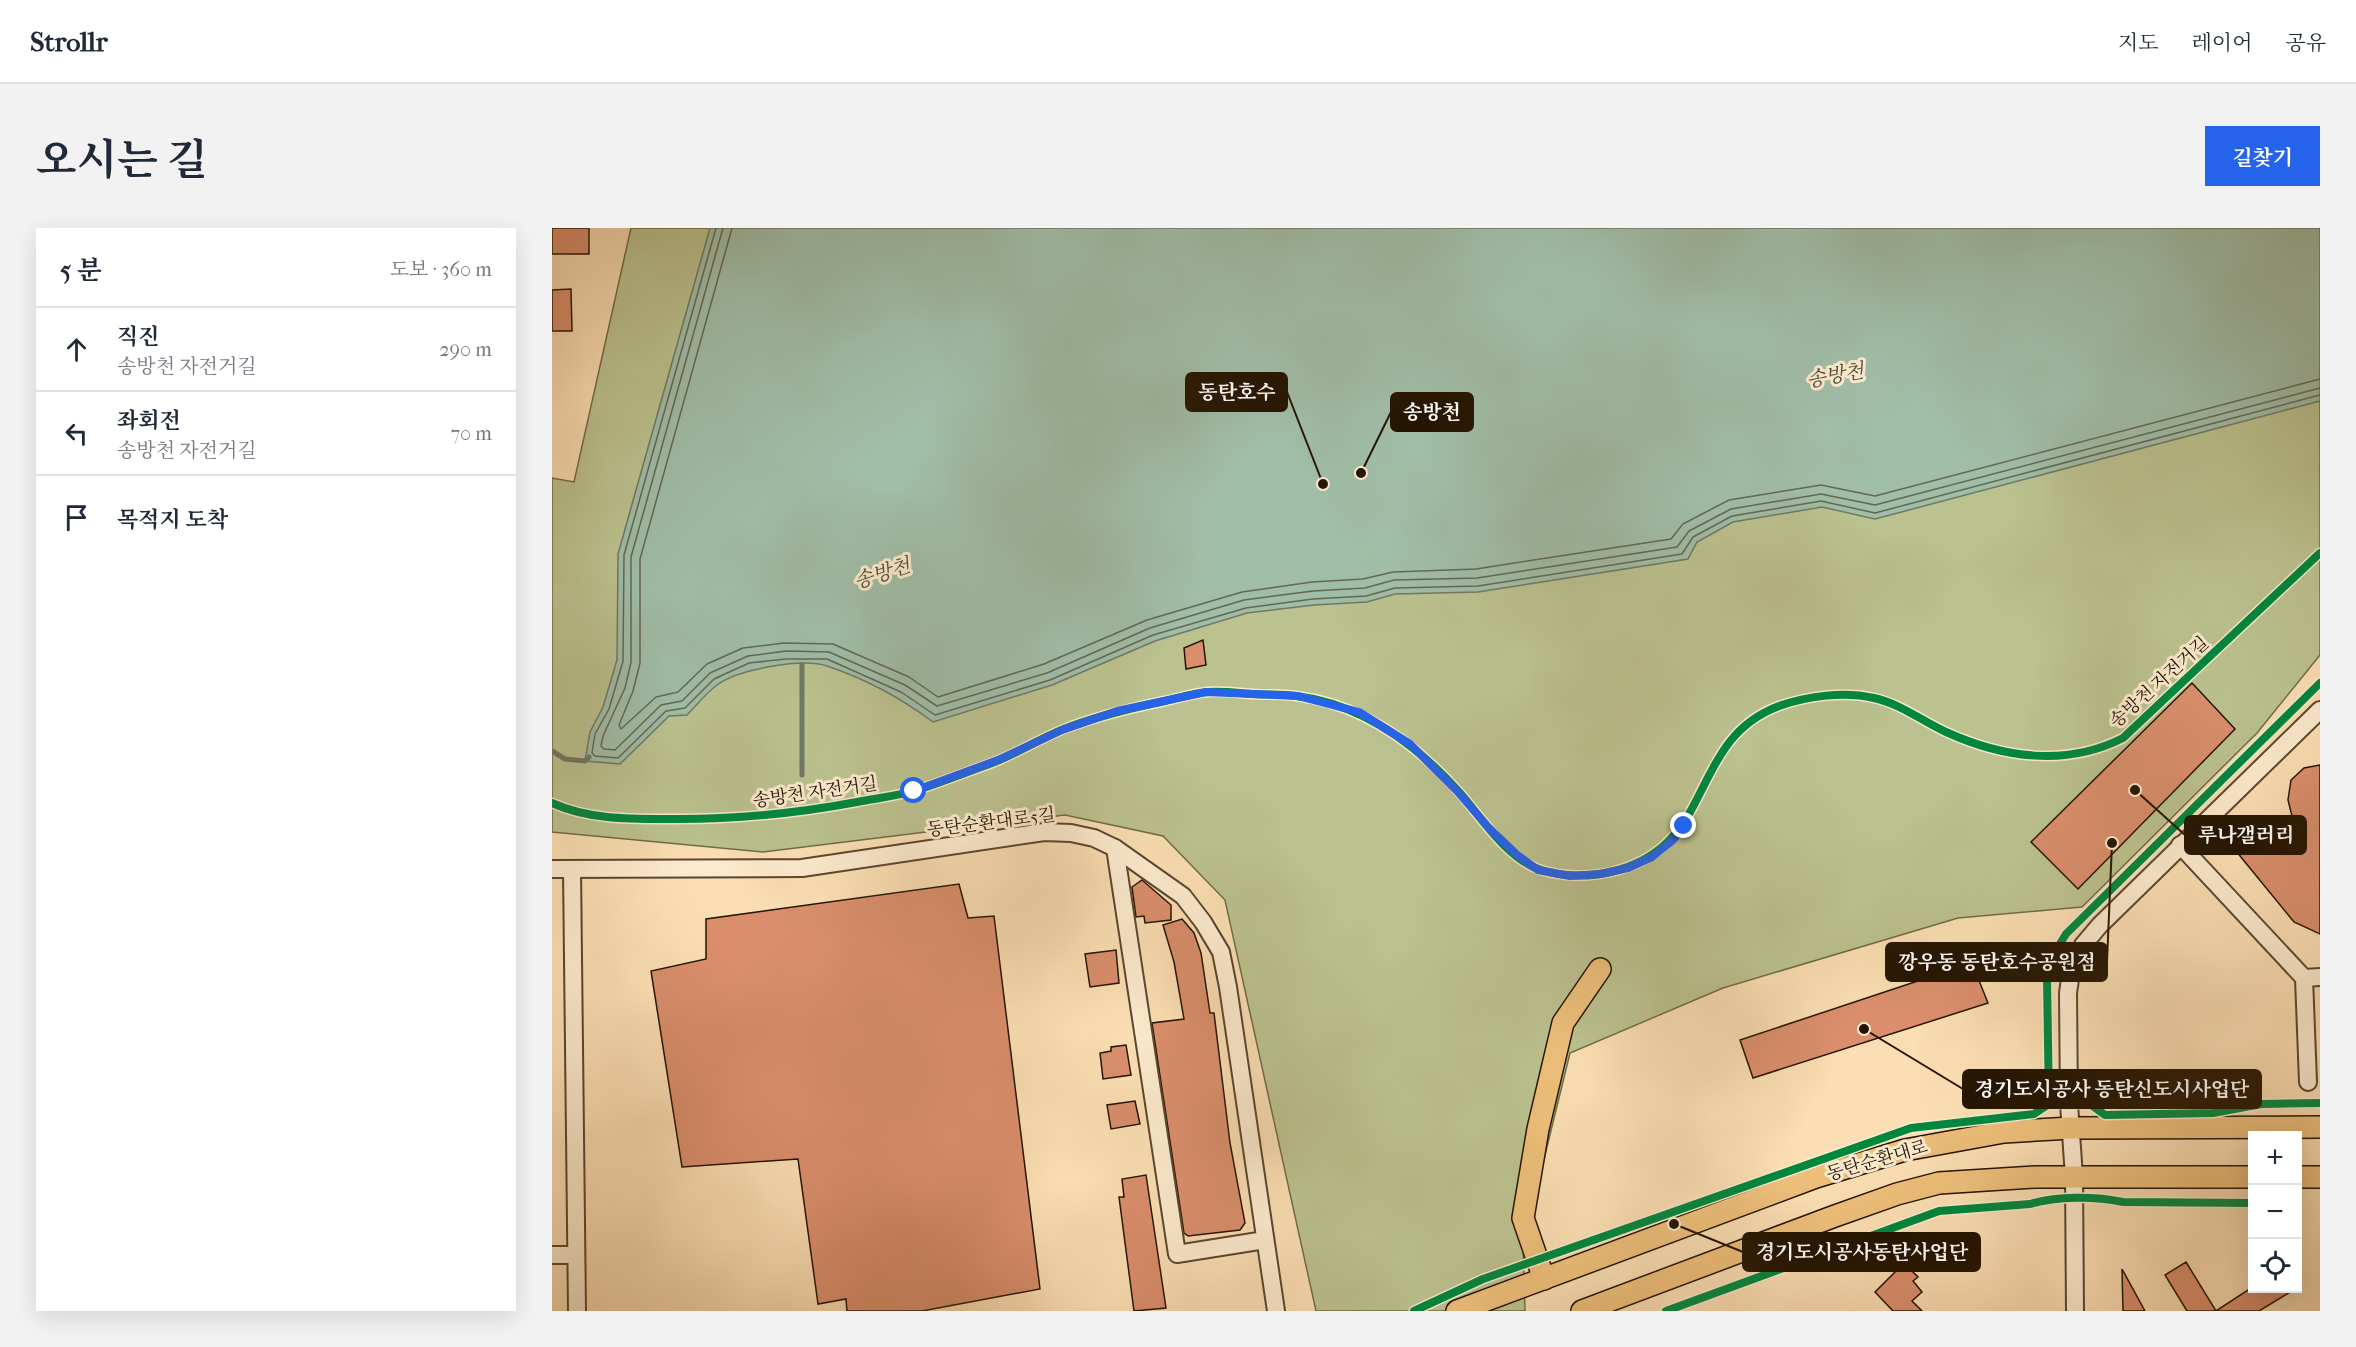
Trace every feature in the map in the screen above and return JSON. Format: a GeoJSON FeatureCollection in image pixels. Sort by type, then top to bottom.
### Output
{"type":"FeatureCollection","features":[{"type":"Feature","properties":{"kind":"main road"},"geometry":{"type":"LineString","coordinates":[[1544,1279],[1523,1218],[1538,1129],[1563,1023],[1600,969]]}},
{"type":"Feature","properties":{"kind":"main road","name":"동탄순환대로"},"geometry":{"type":"LineString","coordinates":[[1457,1311],[1865,1161],[1947,1141],[2004,1132],[2071,1128],[2320,1127]]}},
{"type":"Feature","properties":{"kind":"main road"},"geometry":{"type":"LineString","coordinates":[[1582,1311],[1897,1194],[1939,1183],[1988,1178],[2248,1177]]}},
{"type":"Feature","properties":{"kind":"main road"},"geometry":{"type":"LineString","coordinates":[[2302,1178],[2320,1178]]}},
{"type":"Feature","properties":{"kind":"street"},"geometry":{"type":"LineString","coordinates":[[2075,1311],[2074,1177],[2071,1154],[2068,993],[2072,965],[2083,945],[2100,925],[2320,710]]}},
{"type":"Feature","properties":{"kind":"street","name":"동탄순환대로5길"},"geometry":{"type":"LineString","coordinates":[[552,869],[802,868],[1044,832],[1071,833],[1094,838],[1115,848],[1183,896],[1203,922],[1221,952],[1276,1311]]}},
{"type":"Feature","properties":{"kind":"street"},"geometry":{"type":"LineString","coordinates":[[2180,845],[2312,977],[2308,1082]]}},
{"type":"Feature","properties":{"kind":"street"},"geometry":{"type":"LineString","coordinates":[[1115,848],[1177,1254],[1265,1240]]}},
{"type":"Feature","properties":{"kind":"street"},"geometry":{"type":"LineString","coordinates":[[572,869],[577,1311]]}},
{"type":"Feature","properties":{"kind":"street"},"geometry":{"type":"LineString","coordinates":[[552,1255],[576,1255]]}},
{"type":"Feature","properties":{"kind":"green space"},"geometry":{"type":"Polygon","coordinates":[[[631,228],[2320,228],[2320,655],[2257,733],[2082,907],[1958,918],[1723,988],[1570,1053],[1523,1245],[1525,1311],[1316,1311],[1225,900],[1163,836],[1065,815],[763,852],[552,832],[552,478],[574,482],[631,228]]]}},
{"type":"Feature","properties":{"kind":"water"},"geometry":{"type":"Polygon","coordinates":[[[710,228],[2320,228],[2320,401],[1875,519],[1822,507],[1733,522],[1697,542],[1688,559],[1478,592],[1395,594],[1367,602],[1314,605],[1247,613],[1155,641],[1052,685],[933,722],[883,690],[827,666],[802,663],[771,666],[727,679],[709,692],[687,715],[669,716],[620,764],[585,761],[590,732],[603,707],[617,660],[618,554],[710,228]]]}},
{"type":"Feature","properties":{"kind":"building"},"geometry":{"type":"Polygon","coordinates":[[[552,228],[589,228],[589,254],[552,254],[552,228]]]}},
{"type":"Feature","properties":{"kind":"building"},"geometry":{"type":"Polygon","coordinates":[[[571,289],[572,331],[552,331],[552,290],[571,289]]]}},
{"type":"Feature","properties":{"kind":"building"},"geometry":{"type":"Polygon","coordinates":[[[1203,640],[1206,665],[1186,669],[1184,648],[1203,640]]]}},
{"type":"Feature","properties":{"kind":"building"},"geometry":{"type":"Polygon","coordinates":[[[2192,683],[2235,729],[2078,889],[2031,842],[2192,683]]]}},
{"type":"Feature","properties":{"kind":"building"},"geometry":{"type":"Polygon","coordinates":[[[2320,765],[2320,934],[2294,922],[2236,851],[2274,820],[2293,820],[2288,800],[2291,780],[2304,768],[2320,765]]]}},
{"type":"Feature","properties":{"kind":"building"},"geometry":{"type":"Polygon","coordinates":[[[1142,880],[1171,905],[1171,920],[1145,923],[1144,916],[1136,917],[1132,887],[1142,880]]]}},
{"type":"Feature","properties":{"kind":"building"},"geometry":{"type":"Polygon","coordinates":[[[959,884],[968,918],[994,916],[1040,1289],[922,1311],[847,1311],[846,1299],[818,1304],[798,1159],[682,1167],[651,971],[706,959],[706,919],[959,884]]]}},
{"type":"Feature","properties":{"kind":"building"},"geometry":{"type":"Polygon","coordinates":[[[1182,919],[1194,933],[1201,953],[1210,1013],[1214,1013],[1230,1143],[1245,1223],[1240,1230],[1188,1236],[1184,1233],[1152,1023],[1184,1019],[1174,962],[1163,925],[1182,919]]]}},
{"type":"Feature","properties":{"kind":"building"},"geometry":{"type":"Polygon","coordinates":[[[1116,950],[1119,983],[1090,987],[1085,954],[1116,950]]]}},
{"type":"Feature","properties":{"kind":"building"},"geometry":{"type":"Polygon","coordinates":[[[1972,963],[1988,1003],[1753,1078],[1740,1040],[1972,963]]]}},
{"type":"Feature","properties":{"kind":"building"},"geometry":{"type":"Polygon","coordinates":[[[1126,1045],[1131,1075],[1103,1079],[1100,1053],[1111,1051],[1111,1047],[1126,1045]]]}},
{"type":"Feature","properties":{"kind":"building"},"geometry":{"type":"Polygon","coordinates":[[[1135,1101],[1140,1124],[1111,1129],[1107,1105],[1135,1101]]]}},
{"type":"Feature","properties":{"kind":"building"},"geometry":{"type":"Polygon","coordinates":[[[1146,1175],[1166,1308],[1134,1311],[1119,1197],[1124,1197],[1122,1179],[1146,1175]]]}},
{"type":"Feature","properties":{"kind":"building"},"geometry":{"type":"Polygon","coordinates":[[[2186,1262],[2216,1311],[2187,1311],[2165,1275],[2186,1262]]]}},
{"type":"Feature","properties":{"kind":"building"},"geometry":{"type":"Polygon","coordinates":[[[1904,1263],[1918,1277],[1913,1281],[1922,1292],[1912,1301],[1922,1311],[1893,1311],[1875,1292],[1904,1263]]]}},
{"type":"Feature","properties":{"kind":"building"},"geometry":{"type":"Polygon","coordinates":[[[2122,1269],[2145,1311],[2123,1311],[2122,1269]]]}},
{"type":"Feature","properties":{"kind":"building"},"geometry":{"type":"Polygon","coordinates":[[[2248,1290],[2248,1293],[2289,1293],[2259,1311],[2216,1311],[2248,1290]]]}},
{"type":"Feature","properties":{"kind":"waterway"},"geometry":{"type":"LineString","coordinates":[[802,665],[802,775]]}},
{"type":"Feature","properties":{"kind":"waterway","name":"송방천"},"geometry":{"type":"LineString","coordinates":[[552,751],[565,759],[585,761],[589,757]]}},
{"type":"Feature","properties":{"kind":"cycle path","name":"송방천 자전거길"},"geometry":{"type":"LineString","coordinates":[[552,803],[593,815],[636,819],[737,817],[809,810],[917,790],[1001,759],[1064,729],[1089,720],[1192,694],[1225,692],[1285,695],[1320,700],[1365,717],[1386,729],[1425,758],[1442,774],[1506,847],[1529,865],[1558,874],[1576,876],[1603,874],[1645,859],[1669,840],[1687,818],[1713,767],[1729,743],[1749,722],[1790,702],[1838,695],[1874,698],[1902,708],[1968,741],[1990,748],[2034,756],[2079,753],[2123,738],[2320,553]]}},
{"type":"Feature","properties":{"kind":"cycle path"},"geometry":{"type":"LineString","coordinates":[[2049,1104],[2047,978],[2053,955],[2066,934],[2320,683]]}},
{"type":"Feature","properties":{"kind":"cycle path"},"geometry":{"type":"LineString","coordinates":[[1414,1311],[1483,1279],[1911,1128],[2034,1114],[2049,1104],[2090,1104],[2105,1115],[2213,1113],[2261,1104],[2320,1103]]}},
{"type":"Feature","properties":{"kind":"cycle path"},"geometry":{"type":"LineString","coordinates":[[1666,1311],[1939,1211],[2076,1198],[2123,1202],[2248,1203]]}},
{"type":"Feature","properties":{"kind":"place","name":"송방천"},"geometry":{"type":"Point","coordinates":[1361,473]}},
{"type":"Feature","properties":{"kind":"place","name":"동탄호수"},"geometry":{"type":"Point","coordinates":[1323,484]}},
{"type":"Feature","properties":{"kind":"place","name":"루나갤러리"},"geometry":{"type":"Point","coordinates":[2135,790]}},
{"type":"Feature","properties":{"kind":"place","name":"깡우동 동탄호수공원점"},"geometry":{"type":"Point","coordinates":[2112,843]}},
{"type":"Feature","properties":{"kind":"place","name":"경기도시공사 동탄신도시사업단"},"geometry":{"type":"Point","coordinates":[1864,1029]}},
{"type":"Feature","properties":{"kind":"place","name":"경기도시공사동탄사업단"},"geometry":{"type":"Point","coordinates":[1674,1224]}},
{"type":"Feature","properties":{"kind":"route"},"geometry":{"type":"LineString","coordinates":[[914,791],[998,760],[1062,730],[1117,711],[1206,692],[1298,696],[1359,712],[1410,744],[1457,791],[1489,828],[1516,854],[1538,870],[1570,876],[1600,874],[1628,868],[1652,857],[1672,841],[1684,826]]}}]}
